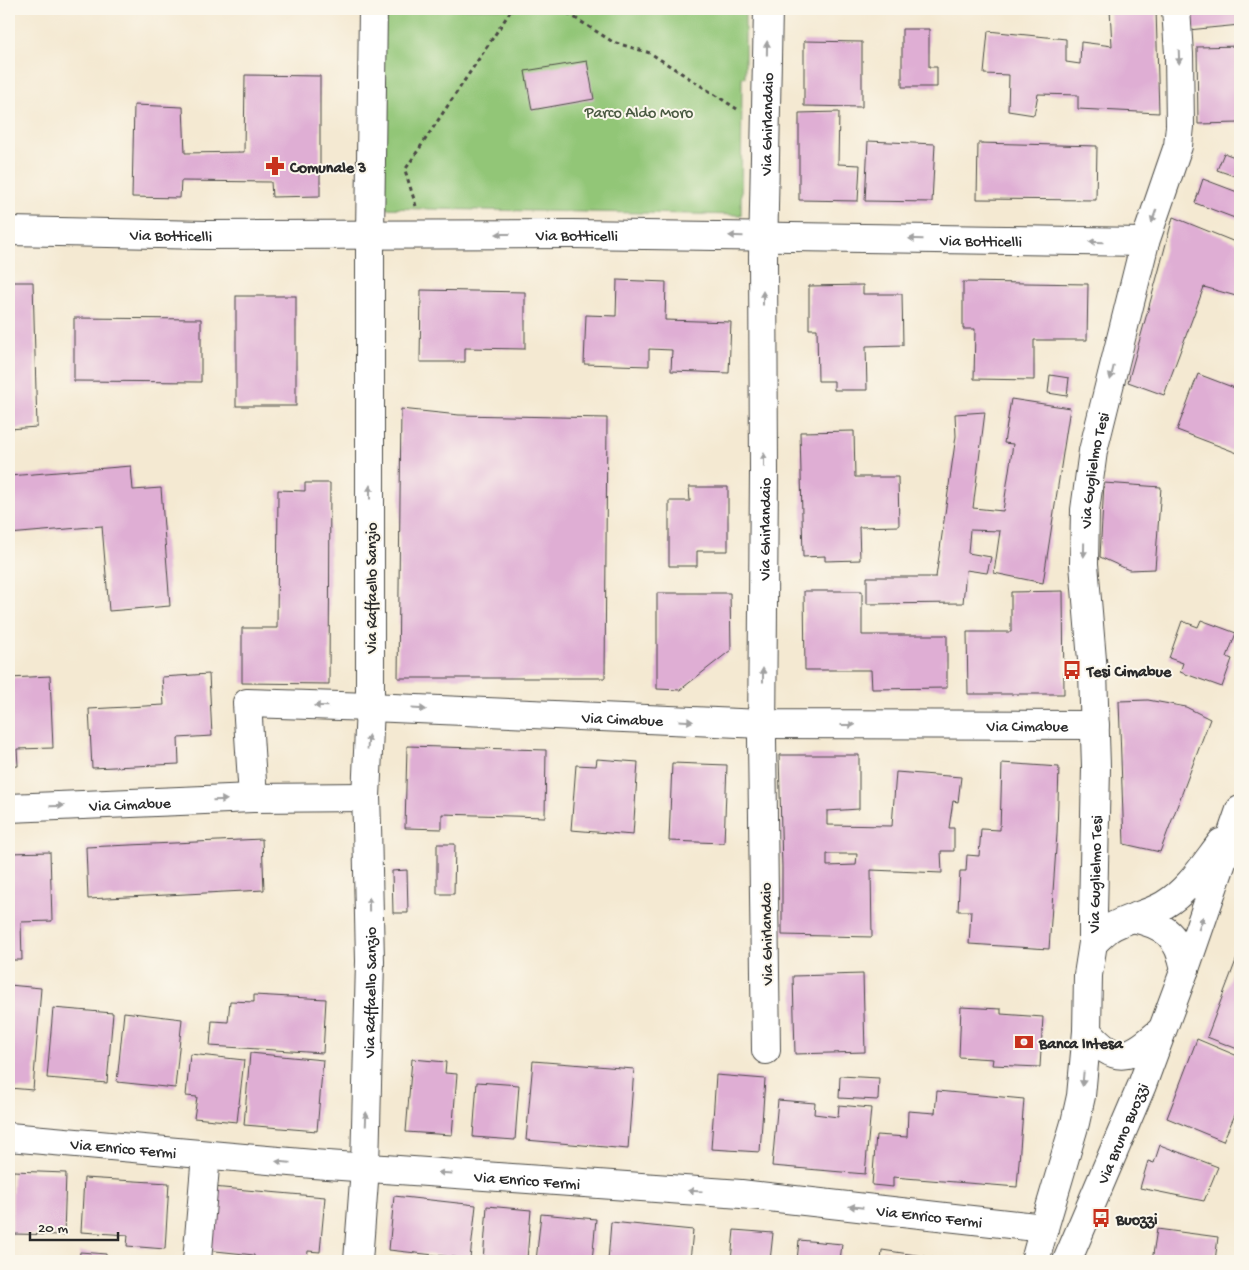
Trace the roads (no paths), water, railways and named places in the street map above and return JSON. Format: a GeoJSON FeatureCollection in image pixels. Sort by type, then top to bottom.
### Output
{"type":"FeatureCollection","features":[{"type":"Feature","properties":{"kind":"street","name":"Via Raffaello Sanzio"},"geometry":{"type":"LineString","coordinates":[[358,1261],[364,1168],[370,961],[366,797],[370,707],[370,234],[373,9]]}},
{"type":"Feature","properties":{"kind":"street","name":"Via Ghirlandaio"},"geometry":{"type":"LineString","coordinates":[[766,1050],[762,724],[764,237],[768,9]]}},
{"type":"Feature","properties":{"kind":"street","name":"Via Guglielmo Tesi"},"geometry":{"type":"LineString","coordinates":[[1093,943],[1096,768],[1093,672],[1084,564],[1085,510],[1093,451],[1145,242],[1178,146],[1180,126],[1179,54],[1176,9]]}},
{"type":"Feature","properties":{"kind":"street","name":"Via Botticelli"},"geometry":{"type":"LineString","coordinates":[[9,231],[207,235],[572,234],[1145,242]]}},
{"type":"Feature","properties":{"kind":"street","name":"Via Cimabue"},"geometry":{"type":"LineString","coordinates":[[253,798],[247,703],[762,724],[1095,725]]}},
{"type":"Feature","properties":{"kind":"street","name":"Via Cimabue"},"geometry":{"type":"LineString","coordinates":[[9,808],[253,798],[366,797]]}},
{"type":"Feature","properties":{"kind":"street","name":"Via Bruno Buozzi"},"geometry":{"type":"LineString","coordinates":[[1093,943],[1109,928],[1162,906],[1175,898],[1186,887],[1237,819]]}},
{"type":"Feature","properties":{"kind":"street","name":"Via Bruno Buozzi"},"geometry":{"type":"LineString","coordinates":[[1067,1261],[1139,1091],[1185,969],[1237,819]]}},
{"type":"Feature","properties":{"kind":"street"},"geometry":{"type":"LineString","coordinates":[[1134,918],[1161,926],[1170,934],[1182,954],[1185,969]]}},
{"type":"Feature","properties":{"kind":"street"},"geometry":{"type":"LineString","coordinates":[[1035,1261],[1081,1096],[1088,975],[1093,943]]}},
{"type":"Feature","properties":{"kind":"street","name":"Via Bruno Buozzi"},"geometry":{"type":"LineString","coordinates":[[1086,1031],[1094,1040],[1109,1051],[1123,1056],[1138,1050],[1161,1031]]}},
{"type":"Feature","properties":{"kind":"street","name":"Via Enrico Fermi"},"geometry":{"type":"LineString","coordinates":[[9,1137],[364,1168],[740,1194],[1044,1228]]}},
{"type":"Feature","properties":{"kind":"street"},"geometry":{"type":"LineString","coordinates":[[197,1261],[206,1155]]}},
{"type":"Feature","properties":{"kind":"place","name":"Comunale 3"},"geometry":{"type":"Point","coordinates":[275,166]}},
{"type":"Feature","properties":{"kind":"place","name":"Tesi Cimabue"},"geometry":{"type":"Point","coordinates":[1072,670]}},
{"type":"Feature","properties":{"kind":"place","name":"Banca Intesa"},"geometry":{"type":"Point","coordinates":[1024,1042]}},
{"type":"Feature","properties":{"kind":"place","name":"Buozzi"},"geometry":{"type":"Point","coordinates":[1101,1218]}},
{"type":"Feature","properties":{"kind":"park label","name":"Parco Aldo Moro"},"geometry":{"type":"Point","coordinates":[639,111]}}]}
